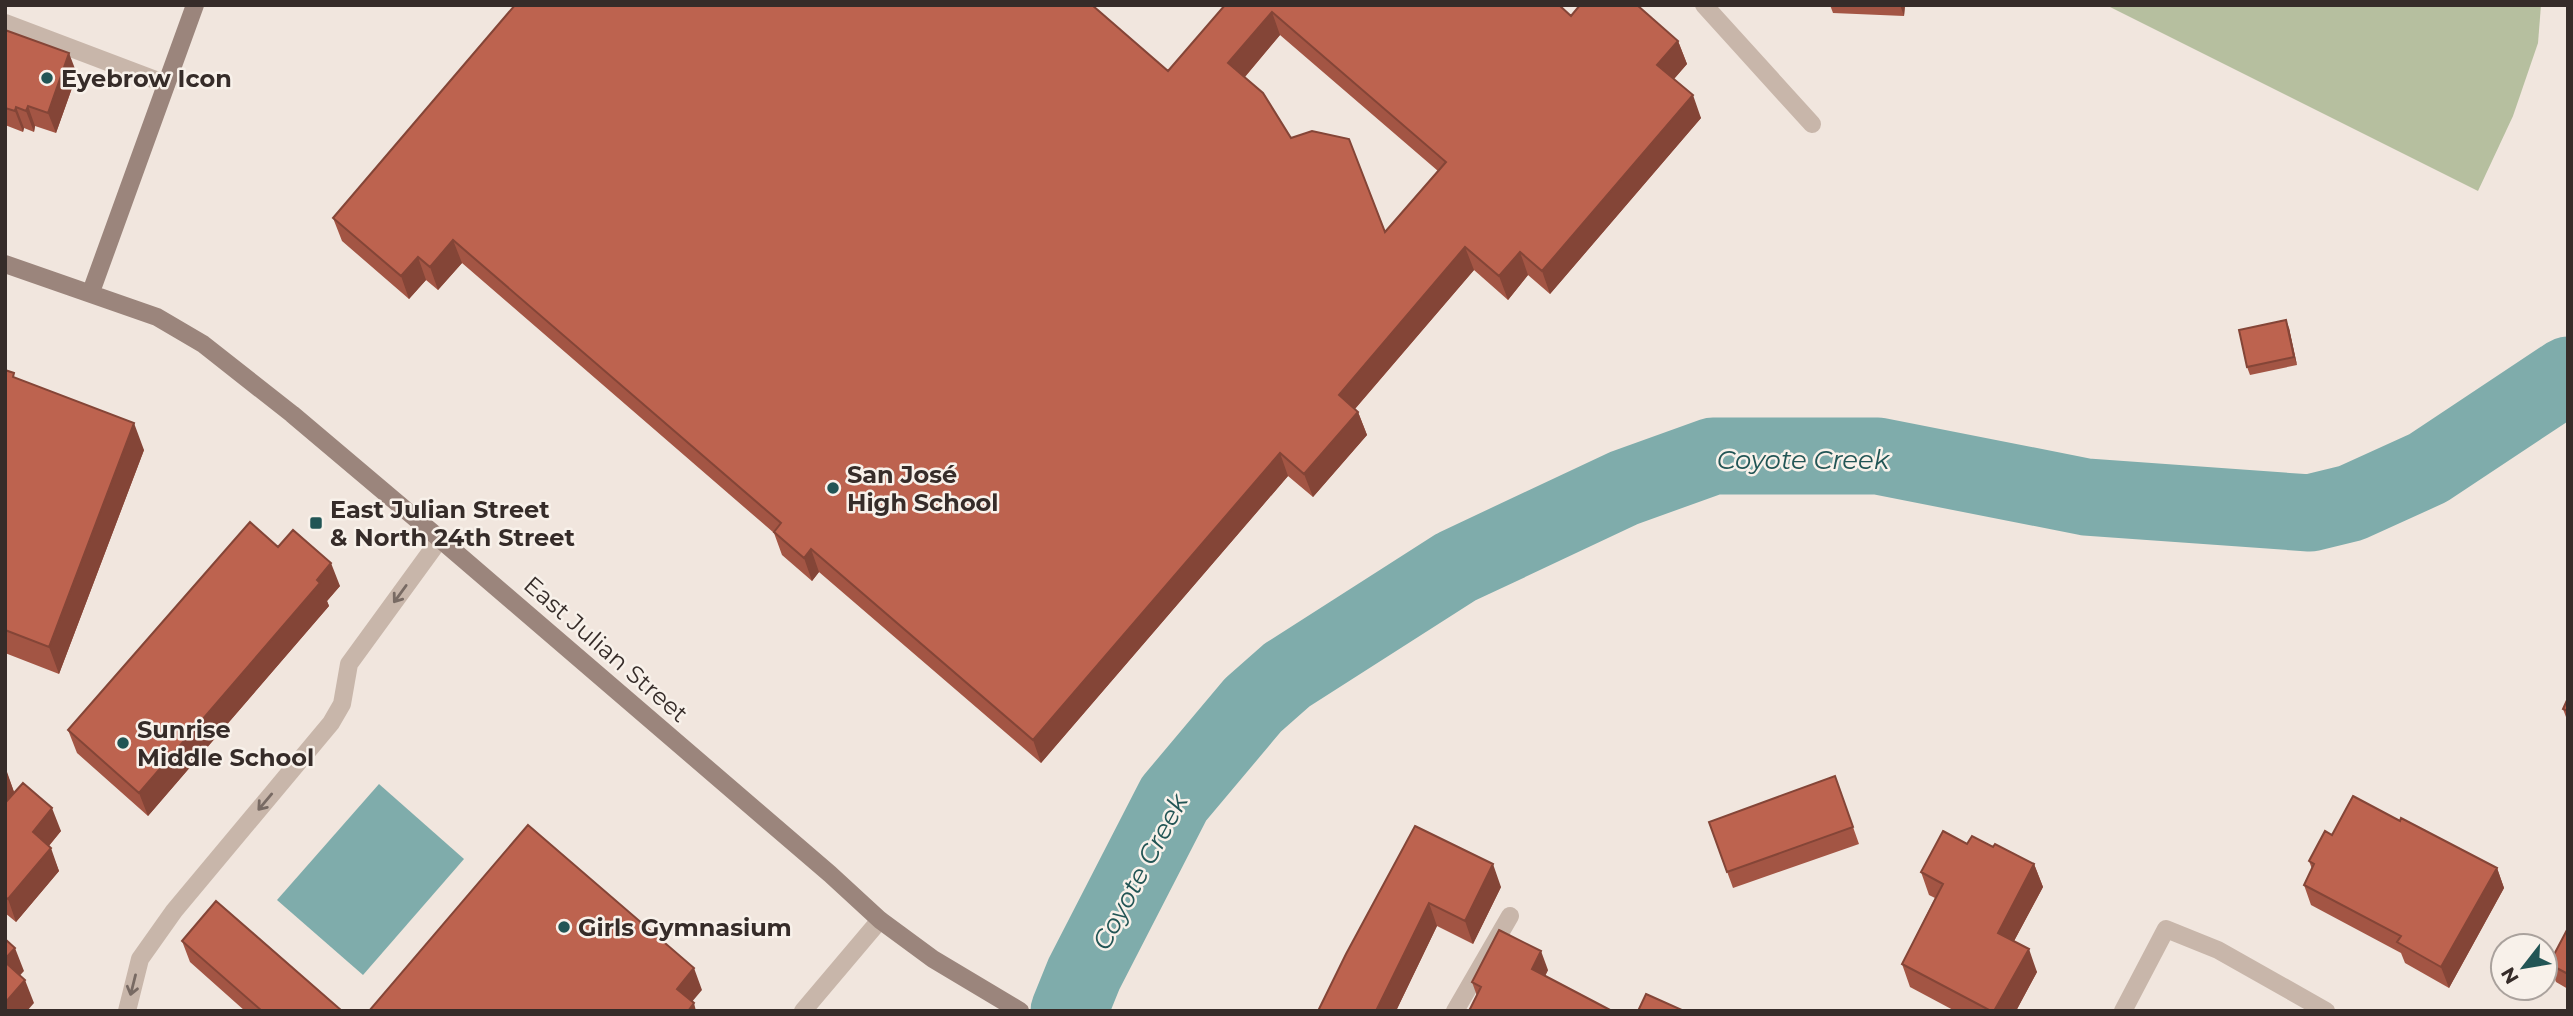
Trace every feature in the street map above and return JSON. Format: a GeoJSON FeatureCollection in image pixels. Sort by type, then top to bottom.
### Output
{"type":"FeatureCollection","features":[{"type":"Feature","properties":{"kind":"main road"},"geometry":{"type":"LineString","coordinates":[[91,292],[195,5]]}},
{"type":"Feature","properties":{"kind":"main road","name":"East Julian Street"},"geometry":{"type":"LineString","coordinates":[[5,264],[158,317],[203,344],[292,414],[440,539],[880,920],[933,959],[1020,1011]]}},
{"type":"Feature","properties":{"kind":"street"},"geometry":{"type":"LineString","coordinates":[[1704,5],[1812,124]]}},
{"type":"Feature","properties":{"kind":"street"},"geometry":{"type":"LineString","coordinates":[[5,23],[166,84]]}},
{"type":"Feature","properties":{"kind":"street"},"geometry":{"type":"LineString","coordinates":[[127,1011],[140,959],[174,911],[331,723],[342,704],[349,664],[440,539]]}},
{"type":"Feature","properties":{"kind":"street"},"geometry":{"type":"LineString","coordinates":[[1455,1011],[1510,916]]}},
{"type":"Feature","properties":{"kind":"street"},"geometry":{"type":"LineString","coordinates":[[803,1011],[880,920]]}},
{"type":"Feature","properties":{"kind":"street"},"geometry":{"type":"LineString","coordinates":[[2123,1011],[2166,929],[2218,950],[2326,1011]]}},
{"type":"Feature","properties":{"kind":"green space"},"geometry":{"type":"Polygon","coordinates":[[[2106,5],[2541,5],[2538,43],[2513,116],[2478,191],[2106,5]]]}},
{"type":"Feature","properties":{"kind":"water"},"geometry":{"type":"Polygon","coordinates":[[[379,784],[464,859],[363,975],[277,900],[379,784]]]}},
{"type":"Feature","properties":{"kind":"building"},"geometry":{"type":"Polygon","coordinates":[[[515,5],[1092,5],[1168,71],[1225,5],[1559,5],[1571,16],[1580,5],[1637,5],[1678,41],[1657,65],[1693,95],[1542,271],[1520,252],[1499,276],[1465,247],[1339,395],[1358,412],[1304,474],[1280,453],[1033,740],[811,549],[804,558],[774,532],[781,523],[453,240],[430,267],[418,257],[401,276],[333,218],[515,5]],[[1272,12],[1228,63],[1263,93],[1291,138],[1312,131],[1349,139],[1385,232],[1446,162],[1272,12]]]}},
{"type":"Feature","properties":{"kind":"building"},"geometry":{"type":"Polygon","coordinates":[[[5,30],[69,53],[48,113],[28,106],[26,111],[16,107],[15,111],[5,108],[5,30]]]}},
{"type":"Feature","properties":{"kind":"building"},"geometry":{"type":"Polygon","coordinates":[[[2286,320],[2294,357],[2247,367],[2239,330],[2286,320]]]}},
{"type":"Feature","properties":{"kind":"building"},"geometry":{"type":"Polygon","coordinates":[[[5,370],[14,373],[13,377],[134,423],[49,647],[5,630],[5,370]]]}},
{"type":"Feature","properties":{"kind":"building"},"geometry":{"type":"Polygon","coordinates":[[[250,522],[278,547],[293,530],[331,563],[317,580],[320,583],[139,793],[68,730],[250,522]]]}},
{"type":"Feature","properties":{"kind":"building"},"geometry":{"type":"Polygon","coordinates":[[[2568,698],[2568,711],[2563,709],[2568,698]]]}},
{"type":"Feature","properties":{"kind":"building"},"geometry":{"type":"Polygon","coordinates":[[[1835,776],[1853,827],[1727,872],[1709,822],[1835,776]]]}},
{"type":"Feature","properties":{"kind":"building"},"geometry":{"type":"Polygon","coordinates":[[[23,783],[52,808],[33,832],[51,848],[8,899],[5,897],[5,803],[23,783]]]}},
{"type":"Feature","properties":{"kind":"building"},"geometry":{"type":"Polygon","coordinates":[[[2353,796],[2497,868],[2441,967],[2397,942],[2401,936],[2304,885],[2314,864],[2309,861],[2325,831],[2332,835],[2353,796]]]}},
{"type":"Feature","properties":{"kind":"building","name":"Girls Gymnasium"},"geometry":{"type":"Polygon","coordinates":[[[528,825],[694,968],[677,989],[694,1003],[688,1011],[369,1011],[528,825]]]}},
{"type":"Feature","properties":{"kind":"building"},"geometry":{"type":"Polygon","coordinates":[[[1415,826],[1493,864],[1465,921],[1429,903],[1376,1011],[1318,1011],[1346,954],[1415,826]]]}},
{"type":"Feature","properties":{"kind":"building"},"geometry":{"type":"Polygon","coordinates":[[[1943,831],[1967,844],[1972,836],[1993,847],[1995,844],[2034,864],[1998,933],[2029,949],[1994,1011],[1902,964],[1943,884],[1921,872],[1943,831]]]}},
{"type":"Feature","properties":{"kind":"building"},"geometry":{"type":"Polygon","coordinates":[[[216,901],[342,1011],[262,1011],[182,941],[216,901]]]}},
{"type":"Feature","properties":{"kind":"building"},"geometry":{"type":"Polygon","coordinates":[[[2568,928],[2568,974],[2559,969],[2559,945],[2568,928]]]}},
{"type":"Feature","properties":{"kind":"building"},"geometry":{"type":"Polygon","coordinates":[[[1499,930],[1541,951],[1532,969],[1612,1011],[1469,1011],[1481,987],[1472,982],[1499,930]]]}},
{"type":"Feature","properties":{"kind":"building"},"geometry":{"type":"Polygon","coordinates":[[[5,939],[15,948],[5,959],[5,939]]]}},
{"type":"Feature","properties":{"kind":"building"},"geometry":{"type":"Polygon","coordinates":[[[5,962],[25,980],[5,1003],[5,962]]]}},
{"type":"Feature","properties":{"kind":"building"},"geometry":{"type":"Polygon","coordinates":[[[1646,994],[1682,1010],[1638,1011],[1646,994]]]}},
{"type":"Feature","properties":{"kind":"waterway","name":"Coyote Creek"},"geometry":{"type":"LineString","coordinates":[[1069,1011],[1084,974],[1174,799],[1253,705],[1287,675],[1456,567],[1624,488],[1713,456],[1878,456],[2086,497],[2310,513],[2351,503],[2428,468],[2568,375]]}},
{"type":"Feature","properties":{"kind":"place","name":"Eyebrow Icon"},"geometry":{"type":"Point","coordinates":[47,78]}},
{"type":"Feature","properties":{"kind":"place","name":"San José High School"},"geometry":{"type":"Point","coordinates":[833,488]}},
{"type":"Feature","properties":{"kind":"place","name":"East Julian Street & North 24th Street"},"geometry":{"type":"Point","coordinates":[316,523]}},
{"type":"Feature","properties":{"kind":"place","name":"Sunrise Middle School"},"geometry":{"type":"Point","coordinates":[123,743]}},
{"type":"Feature","properties":{"kind":"place","name":"Girls Gymnasium"},"geometry":{"type":"Point","coordinates":[564,927]}}]}
